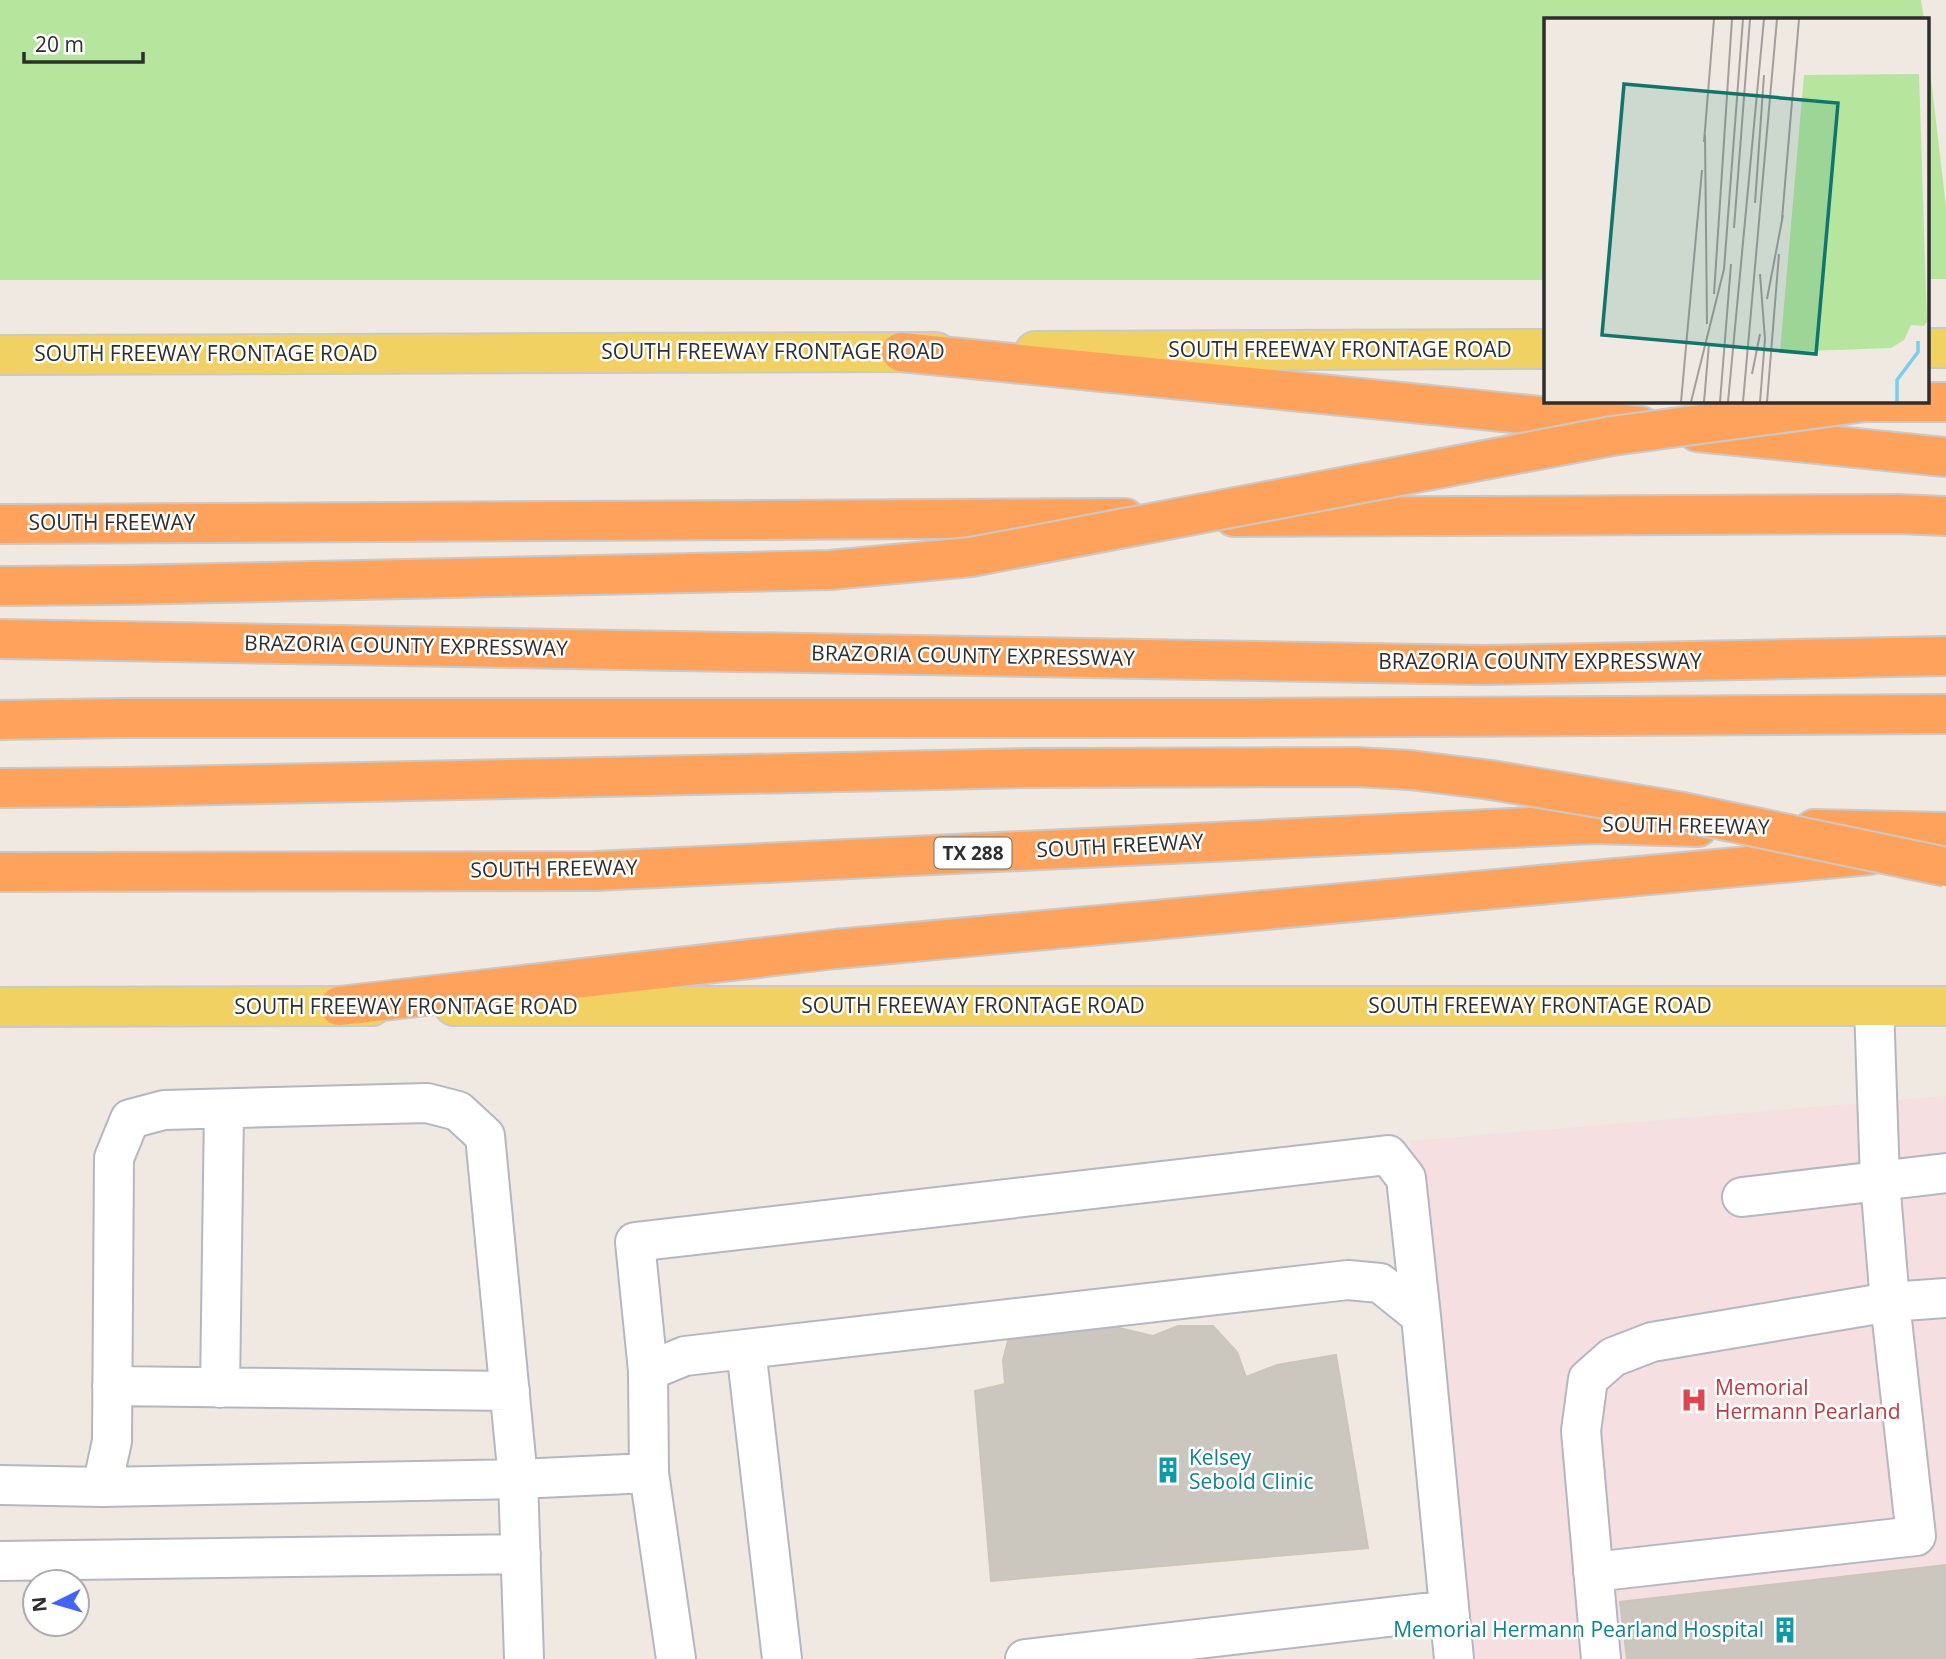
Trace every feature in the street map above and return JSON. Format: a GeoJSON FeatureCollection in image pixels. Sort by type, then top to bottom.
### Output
{"type":"FeatureCollection","features":[{"type":"Feature","properties":{"kind":"highway"},"geometry":{"type":"LineString","coordinates":[[901,352],[1946,457]]}},
{"type":"Feature","properties":{"kind":"highway"},"geometry":{"type":"LineString","coordinates":[[0,586],[830,570],[971,557],[1612,436],[1865,402],[1946,402]]}},
{"type":"Feature","properties":{"kind":"highway","name":"SOUTH FREEWAY"},"geometry":{"type":"LineString","coordinates":[[0,524],[1884,514],[1946,516]]}},
{"type":"Feature","properties":{"kind":"highway","name":"BRAZORIA COUNTY EXPRESSWAY"},"geometry":{"type":"LineString","coordinates":[[0,639],[1484,665],[1946,656]]}},
{"type":"Feature","properties":{"kind":"highway"},"geometry":{"type":"LineString","coordinates":[[0,720],[1946,714]]}},
{"type":"Feature","properties":{"kind":"highway"},"geometry":{"type":"LineString","coordinates":[[0,788],[1033,768],[1356,767],[1410,770],[1491,780],[1683,812],[1946,867]]}},
{"type":"Feature","properties":{"kind":"highway","name":"SOUTH FREEWAY"},"geometry":{"type":"LineString","coordinates":[[0,872],[595,871],[1594,824],[1946,832]]}},
{"type":"Feature","properties":{"kind":"highway"},"geometry":{"type":"LineString","coordinates":[[340,1006],[836,949],[1946,848]]}},
{"type":"Feature","properties":{"kind":"main road"},"geometry":{"type":"LineString","coordinates":[[1928,348],[1946,348]]}},
{"type":"Feature","properties":{"kind":"main road","name":"SOUTH FREEWAY FRONTAGE ROAD"},"geometry":{"type":"LineString","coordinates":[[0,355],[1544,349]]}},
{"type":"Feature","properties":{"kind":"main road","name":"SOUTH FREEWAY FRONTAGE ROAD"},"geometry":{"type":"LineString","coordinates":[[0,1007],[1946,1006]]}},
{"type":"Feature","properties":{"kind":"lane"},"geometry":{"type":"LineString","coordinates":[[1593,1572],[1931,1534],[1890,1303],[1880,1181],[1874,1006]]}},
{"type":"Feature","properties":{"kind":"lane"},"geometry":{"type":"LineString","coordinates":[[102,1487],[112,1441],[114,1158],[130,1119],[164,1111],[427,1103],[458,1111],[485,1136],[518,1479],[524,1659]]}},
{"type":"Feature","properties":{"kind":"lane"},"geometry":{"type":"LineString","coordinates":[[220,1388],[224,1109]]}},
{"type":"Feature","properties":{"kind":"lane"},"geometry":{"type":"LineString","coordinates":[[676,1659],[649,1473],[648,1371],[635,1242],[1388,1155],[1406,1178],[1454,1659]]}},
{"type":"Feature","properties":{"kind":"lane"},"geometry":{"type":"LineString","coordinates":[[1742,1197],[1946,1173]]}},
{"type":"Feature","properties":{"kind":"lane"},"geometry":{"type":"LineString","coordinates":[[648,1371],[685,1356],[1348,1280],[1380,1283],[1421,1316]]}},
{"type":"Feature","properties":{"kind":"lane"},"geometry":{"type":"LineString","coordinates":[[1601,1659],[1581,1432],[1588,1379],[1613,1357],[1652,1342],[1890,1303],[1946,1298]]}},
{"type":"Feature","properties":{"kind":"lane"},"geometry":{"type":"LineString","coordinates":[[746,1349],[782,1659]]}},
{"type":"Feature","properties":{"kind":"lane"},"geometry":{"type":"LineString","coordinates":[[112,1386],[510,1391]]}},
{"type":"Feature","properties":{"kind":"lane"},"geometry":{"type":"LineString","coordinates":[[0,1485],[102,1487],[518,1479],[649,1473]]}},
{"type":"Feature","properties":{"kind":"lane"},"geometry":{"type":"LineString","coordinates":[[0,1561],[520,1554]]}},
{"type":"Feature","properties":{"kind":"lane"},"geometry":{"type":"LineString","coordinates":[[1025,1659],[1449,1610]]}},
{"type":"Feature","properties":{"kind":"shaded area","name":"Memorial Hermann Pearland"},"geometry":{"type":"Polygon","coordinates":[[[1946,1096],[1946,1659],[1474,1659],[1410,1141],[1946,1096]]]}},
{"type":"Feature","properties":{"kind":"green space"},"geometry":{"type":"Polygon","coordinates":[[[0,0],[1921,0],[1924,18],[1544,18],[1544,280],[0,280],[0,0]]]}},
{"type":"Feature","properties":{"kind":"green space"},"geometry":{"type":"Polygon","coordinates":[[[1928,53],[1946,207],[1946,279],[1928,279],[1928,53]]]}},
{"type":"Feature","properties":{"kind":"building","name":"Kelsey Sebold Clinic"},"geometry":{"type":"Polygon","coordinates":[[[1064,1315],[1153,1336],[1178,1326],[1213,1326],[1237,1352],[1246,1377],[1277,1365],[1336,1355],[1368,1548],[991,1581],[975,1391],[1005,1384],[1003,1360],[1008,1341],[1064,1315]]]}},
{"type":"Feature","properties":{"kind":"building","name":"Memorial Hermann Pearland Hospital"},"geometry":{"type":"Polygon","coordinates":[[[1946,1565],[1946,1659],[1627,1659],[1620,1602],[1946,1565]]]}},
{"type":"Feature","properties":{"kind":"place","name":"Memorial Hermann Pearland"},"geometry":{"type":"Point","coordinates":[1694,1400]}},
{"type":"Feature","properties":{"kind":"place","name":"Kelsey Sebold Clinic"},"geometry":{"type":"Point","coordinates":[1168,1470]}},
{"type":"Feature","properties":{"kind":"place","name":"Memorial Hermann Pearland Hospital"},"geometry":{"type":"Point","coordinates":[1785,1630]}}]}
